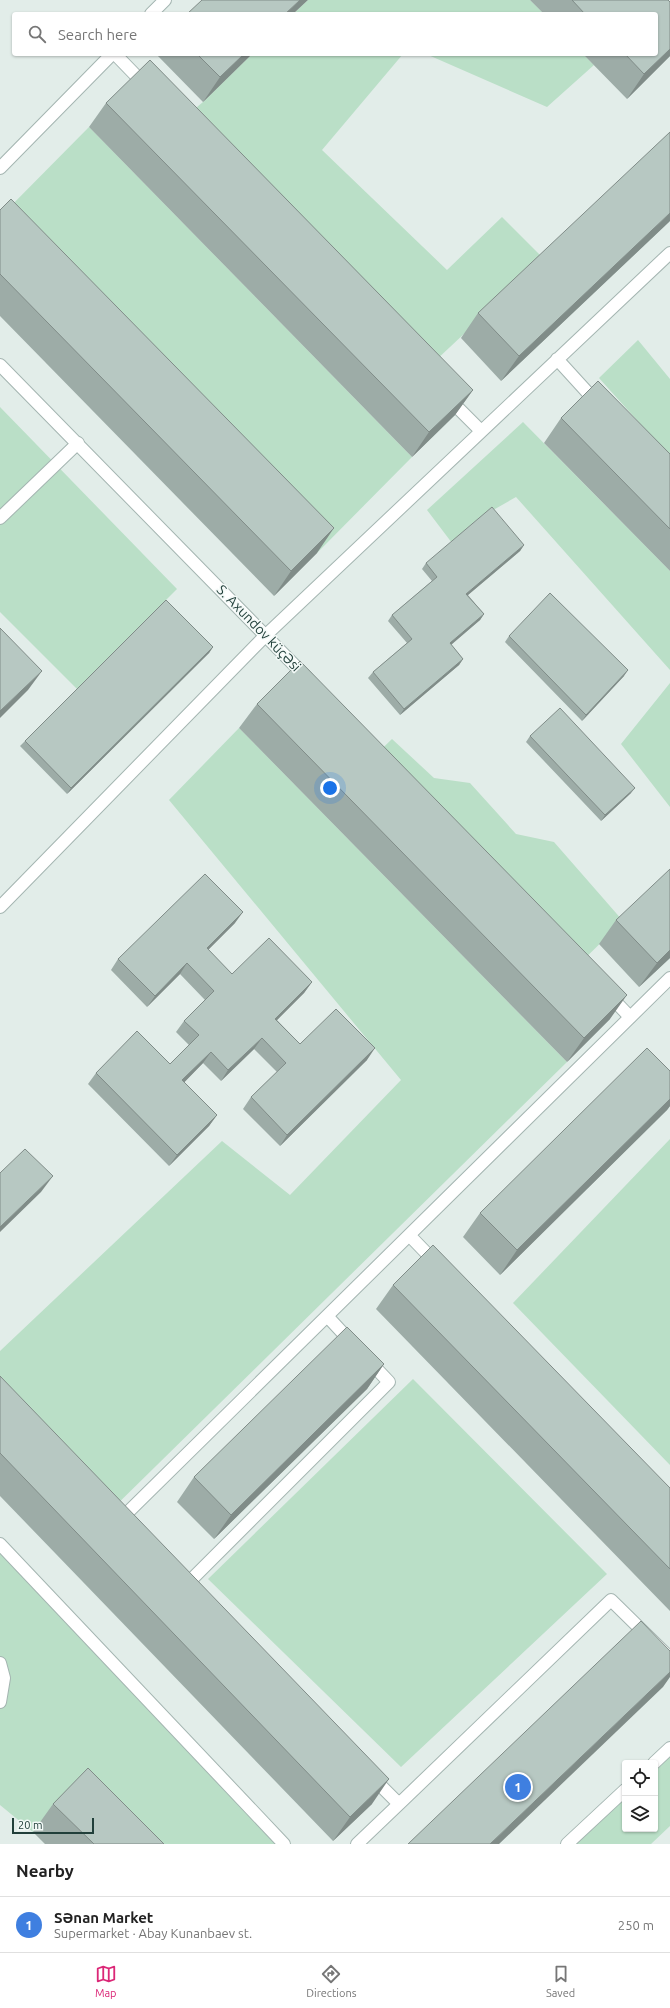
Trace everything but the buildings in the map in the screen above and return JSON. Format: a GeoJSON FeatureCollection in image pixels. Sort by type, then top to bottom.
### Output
{"type":"FeatureCollection","features":[{"type":"Feature","properties":{"kind":"street"},"geometry":{"type":"LineString","coordinates":[[153,12],[165,0]]}},
{"type":"Feature","properties":{"kind":"street"},"geometry":{"type":"LineString","coordinates":[[0,168],[112,56]]}},
{"type":"Feature","properties":{"kind":"street"},"geometry":{"type":"LineString","coordinates":[[116,56],[154,94]]}},
{"type":"Feature","properties":{"kind":"street"},"geometry":{"type":"LineString","coordinates":[[0,907],[266,635],[670,253]]}},
{"type":"Feature","properties":{"kind":"street"},"geometry":{"type":"LineString","coordinates":[[557,359],[605,411]]}},
{"type":"Feature","properties":{"kind":"street","name":"S. Axundov küçəsi"},"geometry":{"type":"LineString","coordinates":[[0,365],[316,687]]}},
{"type":"Feature","properties":{"kind":"street"},"geometry":{"type":"LineString","coordinates":[[442,391],[481,431]]}},
{"type":"Feature","properties":{"kind":"street"},"geometry":{"type":"LineString","coordinates":[[0,518],[78,443]]}},
{"type":"Feature","properties":{"kind":"street"},"geometry":{"type":"LineString","coordinates":[[121,1519],[670,978]]}},
{"type":"Feature","properties":{"kind":"street"},"geometry":{"type":"LineString","coordinates":[[603,988],[630,1017]]}},
{"type":"Feature","properties":{"kind":"street"},"geometry":{"type":"LineString","coordinates":[[409,1235],[448,1275]]}},
{"type":"Feature","properties":{"kind":"street"},"geometry":{"type":"LineString","coordinates":[[186,1586],[389,1382],[327,1316]]}},
{"type":"Feature","properties":{"kind":"street"},"geometry":{"type":"LineString","coordinates":[[110,1508],[131,1530]]}},
{"type":"Feature","properties":{"kind":"street"},"geometry":{"type":"LineString","coordinates":[[0,1544],[284,1844]]}},
{"type":"Feature","properties":{"kind":"street"},"geometry":{"type":"LineString","coordinates":[[175,1575],[196,1597]]}},
{"type":"Feature","properties":{"kind":"street"},"geometry":{"type":"LineString","coordinates":[[357,1844],[611,1600],[670,1658]]}},
{"type":"Feature","properties":{"kind":"street"},"geometry":{"type":"LineString","coordinates":[[0,1663],[4,1678],[0,1702]]}},
{"type":"Feature","properties":{"kind":"street"},"geometry":{"type":"LineString","coordinates":[[657,1760],[670,1748]]}},
{"type":"Feature","properties":{"kind":"street"},"geometry":{"type":"LineString","coordinates":[[360,1765],[399,1804]]}},
{"type":"Feature","properties":{"kind":"street"},"geometry":{"type":"LineString","coordinates":[[566,1844],[622,1793]]}},
{"type":"Feature","properties":{"kind":"green space"},"geometry":{"type":"Polygon","coordinates":[[[308,0],[530,0],[542,12],[295,12],[308,0]]]}},
{"type":"Feature","properties":{"kind":"green space"},"geometry":{"type":"Polygon","coordinates":[[[250,56],[401,56],[322,150],[447,270],[502,217],[544,259],[418,377],[173,127],[203,102],[250,56]]]}},
{"type":"Feature","properties":{"kind":"green space"},"geometry":{"type":"Polygon","coordinates":[[[431,56],[585,56],[594,65],[547,107],[431,56]]]}},
{"type":"Feature","properties":{"kind":"green space"},"geometry":{"type":"Polygon","coordinates":[[[89,127],[412,457],[317,553],[0,217],[89,127]]]}},
{"type":"Feature","properties":{"kind":"green space"},"geometry":{"type":"Polygon","coordinates":[[[638,340],[670,379],[670,457],[599,378],[638,340]]]}},
{"type":"Feature","properties":{"kind":"green space"},"geometry":{"type":"Polygon","coordinates":[[[0,407],[177,589],[77,689],[0,612],[0,407]]]}},
{"type":"Feature","properties":{"kind":"green space"},"geometry":{"type":"Polygon","coordinates":[[[523,422],[670,571],[670,670],[516,497],[488,513],[452,543],[427,510],[523,422]]]}},
{"type":"Feature","properties":{"kind":"green space"},"geometry":{"type":"Polygon","coordinates":[[[670,683],[670,807],[621,744],[670,683]]]}},
{"type":"Feature","properties":{"kind":"green space"},"geometry":{"type":"Polygon","coordinates":[[[239,728],[567,1062],[99,1522],[0,1419],[0,1351],[222,1141],[290,1195],[401,1080],[169,800],[239,728]]]}},
{"type":"Feature","properties":{"kind":"green space"},"geometry":{"type":"Polygon","coordinates":[[[392,739],[434,778],[470,783],[516,834],[554,842],[623,921],[567,976],[363,767],[392,739]]]}},
{"type":"Feature","properties":{"kind":"green space"},"geometry":{"type":"Polygon","coordinates":[[[670,1139],[670,1465],[513,1303],[670,1139]]]}},
{"type":"Feature","properties":{"kind":"green space"},"geometry":{"type":"Polygon","coordinates":[[[413,1379],[607,1574],[401,1767],[208,1579],[413,1379]]]}},
{"type":"Feature","properties":{"kind":"green space"},"geometry":{"type":"Polygon","coordinates":[[[0,1544],[284,1844],[116,1844],[33,1832],[0,1805],[0,1544]]]}},
{"type":"Feature","properties":{"kind":"green space"},"geometry":{"type":"Polygon","coordinates":[[[670,1754],[670,1826],[651,1844],[575,1844],[622,1800],[622,1832],[658,1832],[658,1765],[670,1754]]]}},
{"type":"Feature","properties":{"kind":"place","name":"Sənan Market"},"geometry":{"type":"Point","coordinates":[518,1787]}}]}
